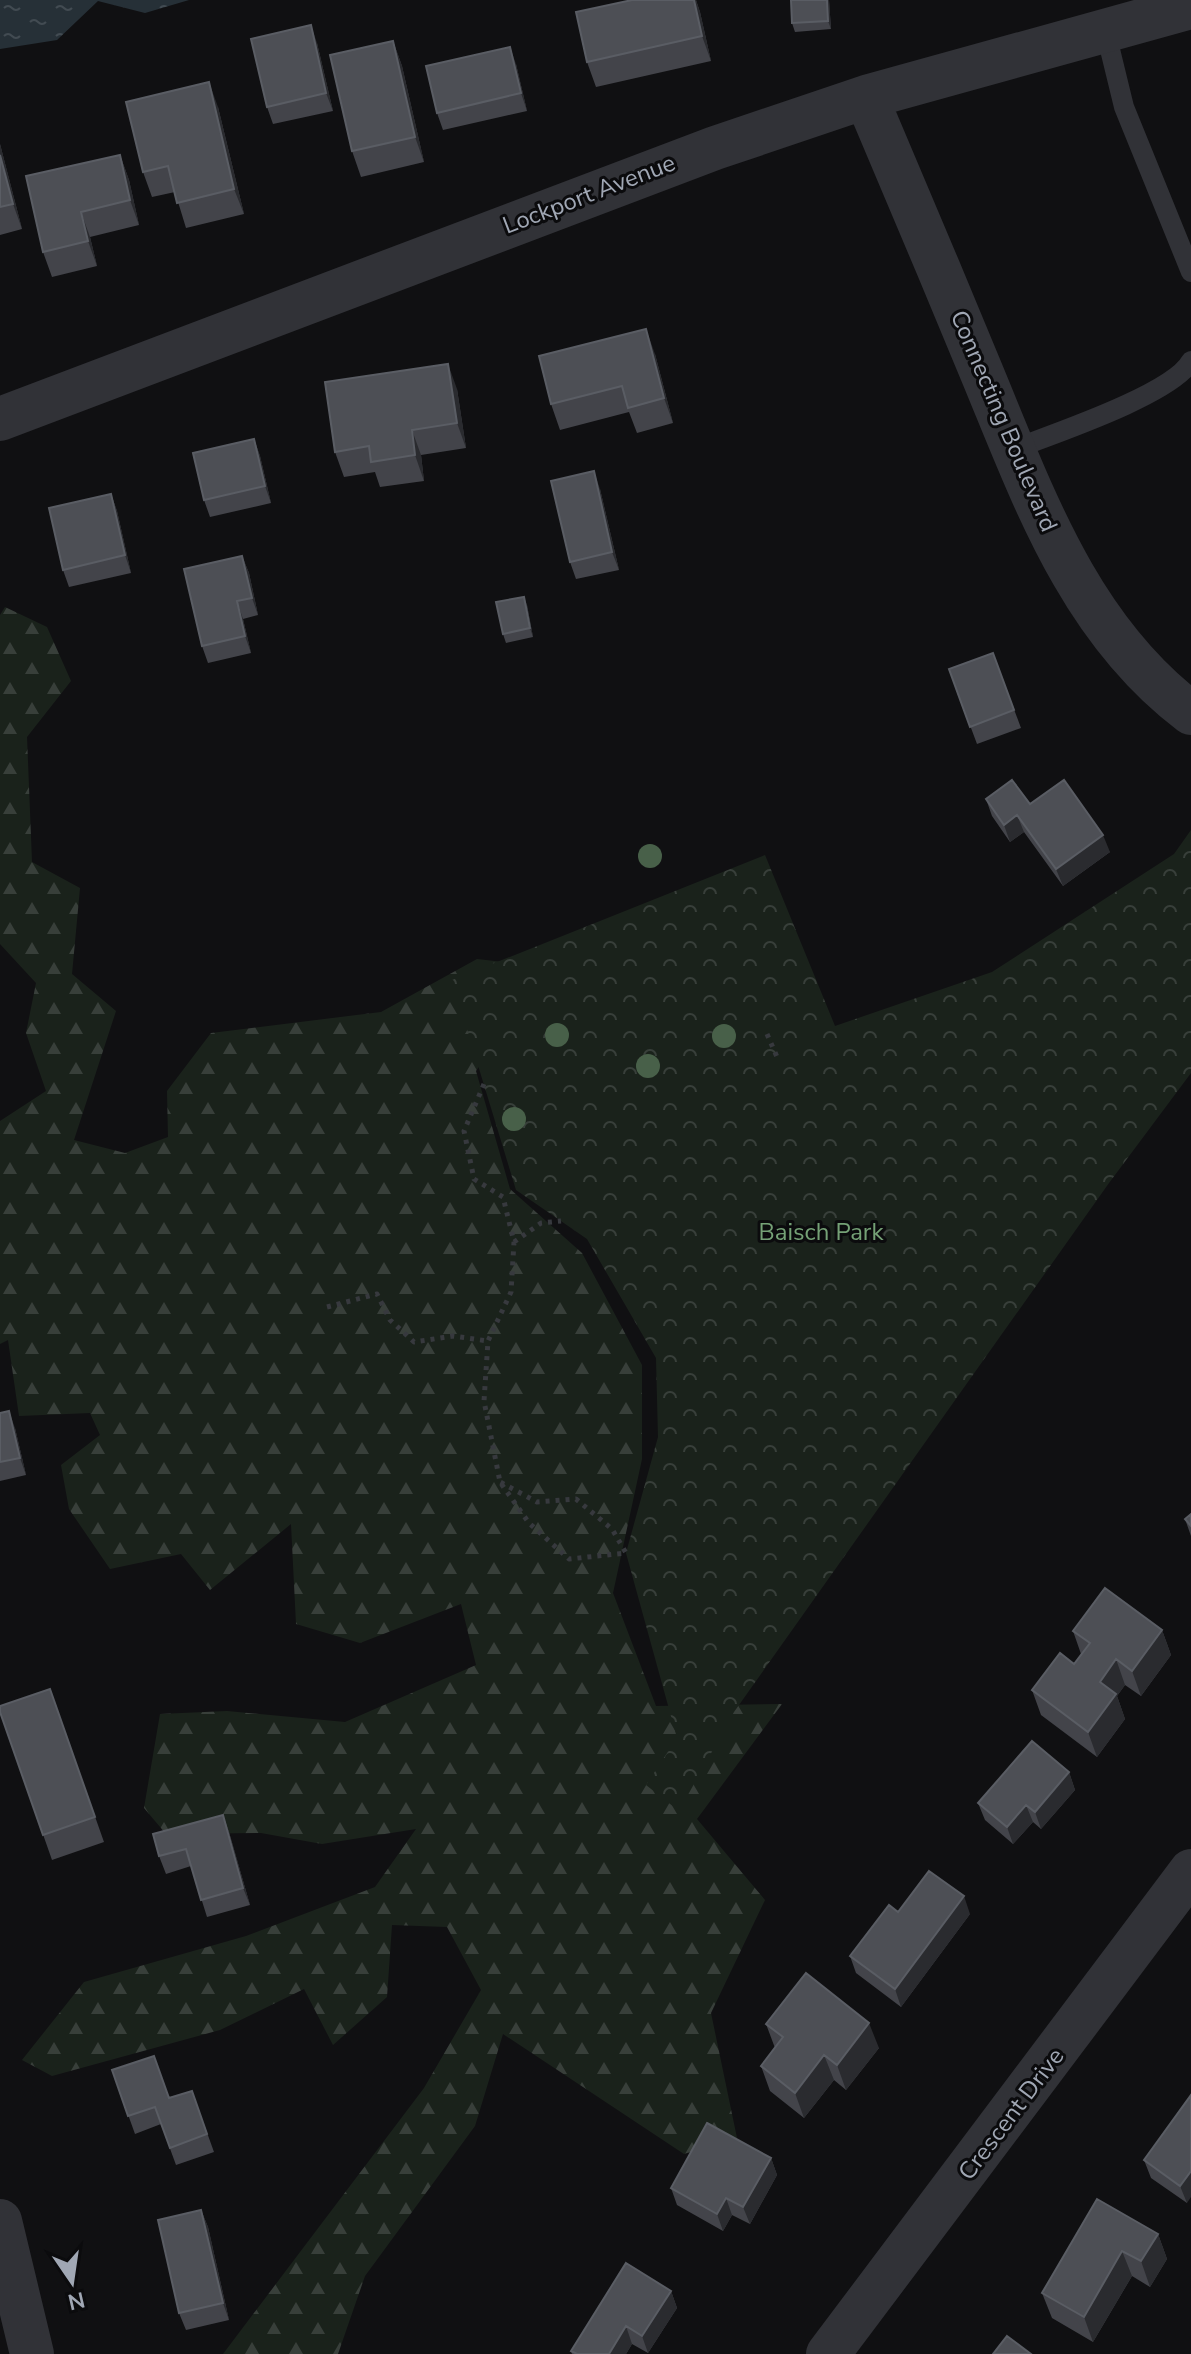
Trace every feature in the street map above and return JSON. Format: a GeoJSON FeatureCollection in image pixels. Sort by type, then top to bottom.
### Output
{"type":"FeatureCollection","features":[{"type":"Feature","properties":{"kind":"street","name":"Lockport Avenue"},"geometry":{"type":"LineString","coordinates":[[0,419],[644,173],[866,97],[1191,7]]}},
{"type":"Feature","properties":{"kind":"street","name":"Connecting Boulevard"},"geometry":{"type":"LineString","coordinates":[[866,97],[1014,449],[1068,566],[1089,604],[1138,668],[1191,713]]}},
{"type":"Feature","properties":{"kind":"street","name":"Crescent Drive"},"geometry":{"type":"LineString","coordinates":[[828,2354],[1191,1871]]}},
{"type":"Feature","properties":{"kind":"street"},"geometry":{"type":"LineString","coordinates":[[0,2221],[32,2354]]}},
{"type":"Feature","properties":{"kind":"lane"},"geometry":{"type":"LineString","coordinates":[[1105,29],[1124,107],[1191,272]]}},
{"type":"Feature","properties":{"kind":"lane"},"geometry":{"type":"LineString","coordinates":[[1014,449],[1117,408],[1188,367]]}},
{"type":"Feature","properties":{"kind":"path"},"geometry":{"type":"LineString","coordinates":[[767,1034],[777,1057]]}},
{"type":"Feature","properties":{"kind":"path"},"geometry":{"type":"LineString","coordinates":[[484,1084],[464,1131],[474,1179],[503,1197],[514,1242],[511,1292],[488,1341],[484,1401],[500,1482],[529,1523],[569,1559],[626,1553],[612,1529],[576,1499],[537,1502],[500,1482]]}},
{"type":"Feature","properties":{"kind":"path"},"geometry":{"type":"LineString","coordinates":[[514,1242],[541,1223],[561,1221]]}},
{"type":"Feature","properties":{"kind":"path"},"geometry":{"type":"LineString","coordinates":[[327,1307],[377,1294],[390,1320],[414,1342],[453,1336],[488,1341]]}},
{"type":"Feature","properties":{"kind":"green space"},"geometry":{"type":"Polygon","coordinates":[[[5,607],[47,627],[71,681],[27,737],[32,862],[80,888],[72,974],[116,1011],[74,1140],[125,1153],[168,1137],[167,1091],[211,1033],[381,1012],[477,959],[547,967],[476,1071],[510,1189],[582,1253],[642,1365],[642,1459],[613,1593],[656,1706],[782,1704],[697,1819],[765,1900],[711,2013],[737,2138],[684,2154],[503,2034],[475,2126],[365,2276],[338,2354],[223,2354],[424,2088],[481,1990],[447,1927],[392,1925],[387,1997],[333,2045],[304,1989],[220,2030],[52,2076],[22,2060],[84,1982],[246,1936],[375,1887],[416,1829],[322,1844],[261,1833],[166,1834],[144,1808],[160,1714],[227,1711],[345,1722],[476,1665],[461,1604],[360,1643],[296,1624],[291,1524],[210,1590],[181,1554],[110,1569],[69,1509],[61,1465],[100,1435],[90,1413],[19,1416],[8,1340],[0,1344],[0,1121],[46,1091],[26,1033],[36,983],[0,944],[0,615],[5,607]]]}},
{"type":"Feature","properties":{"kind":"green space","name":"Baisch Park"},"geometry":{"type":"Polygon","coordinates":[[[1191,830],[1191,1073],[1109,1183],[734,1712],[679,1811],[646,1785],[677,1738],[626,1553],[658,1437],[656,1358],[587,1239],[516,1190],[452,980],[765,855],[835,1026],[992,972],[1174,854],[1191,830]]]}},
{"type":"Feature","properties":{"kind":"water"},"geometry":{"type":"Polygon","coordinates":[[[0,0],[189,0],[145,13],[98,1],[57,40],[0,49],[0,0]]]}},
{"type":"Feature","properties":{"kind":"building"},"geometry":{"type":"Polygon","coordinates":[[[632,0],[694,0],[702,36],[587,62],[576,12],[632,0]]]}},
{"type":"Feature","properties":{"kind":"building"},"geometry":{"type":"Polygon","coordinates":[[[791,0],[827,0],[828,21],[792,23],[791,0]]]}},
{"type":"Feature","properties":{"kind":"building"},"geometry":{"type":"Polygon","coordinates":[[[311,25],[326,93],[267,107],[251,39],[311,25]]]}},
{"type":"Feature","properties":{"kind":"building"},"geometry":{"type":"Polygon","coordinates":[[[393,41],[415,137],[352,151],[330,55],[393,41]]]}},
{"type":"Feature","properties":{"kind":"building"},"geometry":{"type":"Polygon","coordinates":[[[510,47],[521,93],[437,113],[426,66],[510,47]]]}},
{"type":"Feature","properties":{"kind":"building"},"geometry":{"type":"Polygon","coordinates":[[[209,82],[234,189],[177,203],[168,166],[143,172],[126,102],[209,82]]]}},
{"type":"Feature","properties":{"kind":"building"},"geometry":{"type":"Polygon","coordinates":[[[0,155],[13,204],[0,207],[0,155]]]}},
{"type":"Feature","properties":{"kind":"building"},"geometry":{"type":"Polygon","coordinates":[[[120,155],[130,200],[81,212],[88,241],[43,252],[26,176],[120,155]]]}},
{"type":"Feature","properties":{"kind":"building"},"geometry":{"type":"Polygon","coordinates":[[[646,329],[664,398],[628,408],[622,386],[551,404],[539,356],[646,329]]]}},
{"type":"Feature","properties":{"kind":"building"},"geometry":{"type":"Polygon","coordinates":[[[448,364],[457,423],[412,430],[415,455],[371,462],[369,446],[335,452],[325,382],[448,364]]]}},
{"type":"Feature","properties":{"kind":"building"},"geometry":{"type":"Polygon","coordinates":[[[254,439],[265,486],[204,500],[193,453],[254,439]]]}},
{"type":"Feature","properties":{"kind":"building"},"geometry":{"type":"Polygon","coordinates":[[[594,471],[612,552],[570,562],[551,481],[594,471]]]}},
{"type":"Feature","properties":{"kind":"building"},"geometry":{"type":"Polygon","coordinates":[[[111,494],[125,555],[63,570],[49,508],[111,494]]]}},
{"type":"Feature","properties":{"kind":"building"},"geometry":{"type":"Polygon","coordinates":[[[242,556],[252,598],[237,601],[245,636],[202,646],[184,569],[242,556]]]}},
{"type":"Feature","properties":{"kind":"building"},"geometry":{"type":"Polygon","coordinates":[[[524,597],[530,628],[503,634],[496,602],[524,597]]]}},
{"type":"Feature","properties":{"kind":"building"},"geometry":{"type":"Polygon","coordinates":[[[993,653],[1014,710],[970,727],[949,669],[993,653]]]}},
{"type":"Feature","properties":{"kind":"building"},"geometry":{"type":"Polygon","coordinates":[[[1012,780],[1030,804],[1064,780],[1103,835],[1056,869],[1017,815],[1004,825],[986,799],[1012,780]]]}},
{"type":"Feature","properties":{"kind":"building"},"geometry":{"type":"Polygon","coordinates":[[[9,1411],[20,1458],[0,1462],[0,1413],[9,1411]]]}},
{"type":"Feature","properties":{"kind":"building"},"geometry":{"type":"Polygon","coordinates":[[[1105,1588],[1162,1630],[1132,1671],[1116,1659],[1100,1682],[1116,1694],[1088,1732],[1032,1690],[1060,1653],[1074,1664],[1090,1643],[1073,1631],[1105,1588]]]}},
{"type":"Feature","properties":{"kind":"building"},"geometry":{"type":"Polygon","coordinates":[[[50,1689],[95,1817],[43,1835],[0,1706],[50,1689]]]}},
{"type":"Feature","properties":{"kind":"building"},"geometry":{"type":"Polygon","coordinates":[[[1032,1741],[1069,1772],[1035,1812],[1026,1805],[1007,1827],[978,1803],[1032,1741]]]}},
{"type":"Feature","properties":{"kind":"building"},"geometry":{"type":"Polygon","coordinates":[[[223,1815],[243,1888],[201,1900],[186,1849],[159,1856],[153,1834],[223,1815]]]}},
{"type":"Feature","properties":{"kind":"building"},"geometry":{"type":"Polygon","coordinates":[[[929,1871],[964,1896],[895,1989],[850,1956],[889,1905],[898,1912],[929,1871]]]}},
{"type":"Feature","properties":{"kind":"building"},"geometry":{"type":"Polygon","coordinates":[[[806,1973],[869,2023],[837,2065],[824,2055],[795,2093],[761,2066],[783,2037],[766,2024],[806,1973]]]}},
{"type":"Feature","properties":{"kind":"building"},"geometry":{"type":"Polygon","coordinates":[[[154,2056],[169,2098],[192,2091],[207,2134],[170,2148],[155,2107],[128,2116],[112,2070],[154,2056]]]}},
{"type":"Feature","properties":{"kind":"building"},"geometry":{"type":"Polygon","coordinates":[[[1191,2095],[1191,2171],[1180,2186],[1144,2160],[1191,2095]]]}},
{"type":"Feature","properties":{"kind":"building"},"geometry":{"type":"Polygon","coordinates":[[[707,2123],[771,2158],[743,2207],[726,2198],[717,2214],[671,2188],[707,2123]]]}},
{"type":"Feature","properties":{"kind":"building"},"geometry":{"type":"Polygon","coordinates":[[[1097,2199],[1158,2234],[1141,2261],[1122,2251],[1084,2317],[1042,2293],[1097,2199]]]}},
{"type":"Feature","properties":{"kind":"building"},"geometry":{"type":"Polygon","coordinates":[[[201,2210],[223,2303],[179,2313],[158,2220],[201,2210]]]}},
{"type":"Feature","properties":{"kind":"building"},"geometry":{"type":"Polygon","coordinates":[[[626,2263],[671,2291],[642,2336],[626,2326],[609,2354],[577,2354],[571,2351],[626,2263]]]}},
{"type":"Feature","properties":{"kind":"building"},"geometry":{"type":"Polygon","coordinates":[[[1007,2336],[1031,2354],[993,2354],[1007,2336]]]}}]}
